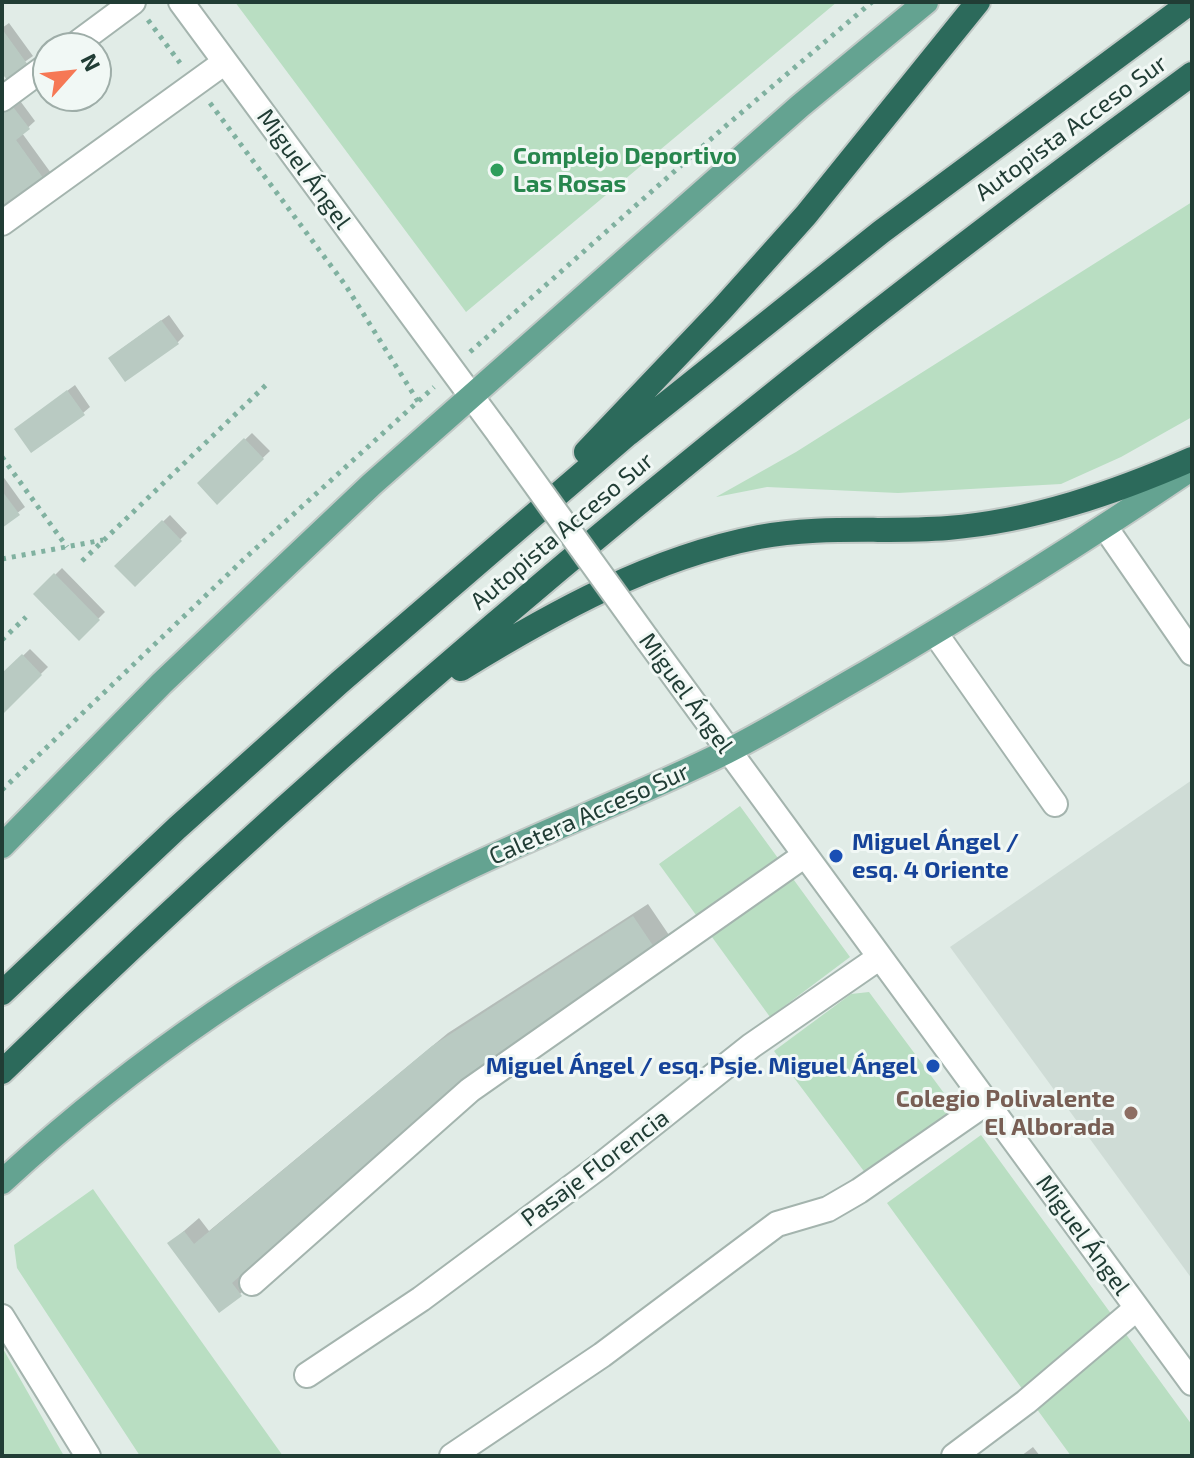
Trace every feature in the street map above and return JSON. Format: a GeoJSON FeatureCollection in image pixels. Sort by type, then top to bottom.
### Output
{"type":"FeatureCollection","features":[{"type":"Feature","properties":{"kind":"highway"},"geometry":{"type":"LineString","coordinates":[[505,539],[763,264],[978,2]]}},
{"type":"Feature","properties":{"kind":"highway","name":"Autopista Acceso Sur"},"geometry":{"type":"LineString","coordinates":[[2,993],[189,817],[505,539],[776,314],[1026,123],[1191,2]]}},
{"type":"Feature","properties":{"kind":"highway","name":"Autopista Acceso Sur"},"geometry":{"type":"LineString","coordinates":[[2,1072],[166,916],[530,594],[790,378],[952,252],[1192,74]]}},
{"type":"Feature","properties":{"kind":"highway"},"geometry":{"type":"LineString","coordinates":[[383,722],[436,685],[548,618],[621,581],[687,555],[777,534],[947,528],[1035,515],[1141,481],[1192,459]]}},
{"type":"Feature","properties":{"kind":"main road"},"geometry":{"type":"LineString","coordinates":[[2,846],[207,639],[435,427],[800,106],[926,2]]}},
{"type":"Feature","properties":{"kind":"main road","name":"Caletera Acceso Sur"},"geometry":{"type":"LineString","coordinates":[[2,1182],[121,1081],[183,1034],[315,949],[446,878],[728,751],[935,633],[1105,527],[1192,468]]}},
{"type":"Feature","properties":{"kind":"street","name":"Miguel Ángel"},"geometry":{"type":"LineString","coordinates":[[181,2],[1192,1383]]}},
{"type":"Feature","properties":{"kind":"street"},"geometry":{"type":"LineString","coordinates":[[98,32],[138,8]]}},
{"type":"Feature","properties":{"kind":"street"},"geometry":{"type":"LineString","coordinates":[[2,223],[225,62]]}},
{"type":"Feature","properties":{"kind":"street"},"geometry":{"type":"LineString","coordinates":[[2,99],[32,77]]}},
{"type":"Feature","properties":{"kind":"street"},"geometry":{"type":"LineString","coordinates":[[1105,527],[1192,653]]}},
{"type":"Feature","properties":{"kind":"street"},"geometry":{"type":"LineString","coordinates":[[935,633],[1055,804]]}},
{"type":"Feature","properties":{"kind":"street"},"geometry":{"type":"LineString","coordinates":[[252,1283],[470,1090],[805,855]]}},
{"type":"Feature","properties":{"kind":"street","name":"Pasaje Florencia"},"geometry":{"type":"LineString","coordinates":[[307,1375],[421,1299],[600,1166],[751,1046],[880,957]]}},
{"type":"Feature","properties":{"kind":"street"},"geometry":{"type":"LineString","coordinates":[[452,1456],[602,1355],[777,1224],[828,1209],[986,1103]]}},
{"type":"Feature","properties":{"kind":"street"},"geometry":{"type":"LineString","coordinates":[[954,1456],[1026,1402],[1137,1308]]}},
{"type":"Feature","properties":{"kind":"street"},"geometry":{"type":"LineString","coordinates":[[2,1317],[88,1456]]}},
{"type":"Feature","properties":{"kind":"path"},"geometry":{"type":"LineString","coordinates":[[138,8],[346,286],[435,427]]}},
{"type":"Feature","properties":{"kind":"path"},"geometry":{"type":"LineString","coordinates":[[82,561],[266,385]]}},
{"type":"Feature","properties":{"kind":"path"},"geometry":{"type":"LineString","coordinates":[[2,457],[67,547]]}},
{"type":"Feature","properties":{"kind":"path"},"geometry":{"type":"LineString","coordinates":[[2,559],[105,540]]}},
{"type":"Feature","properties":{"kind":"path"},"geometry":{"type":"LineString","coordinates":[[2,639],[26,617]]}},
{"type":"Feature","properties":{"kind":"shaded area","name":"Colegio Polivalente El Alborada"},"geometry":{"type":"Polygon","coordinates":[[[1192,780],[1192,1279],[950,947],[1192,780]]]}},
{"type":"Feature","properties":{"kind":"green space","name":"Complejo Deportivo Las Rosas"},"geometry":{"type":"Polygon","coordinates":[[[235,2],[837,2],[466,312],[235,2]]]}},
{"type":"Feature","properties":{"kind":"green space"},"geometry":{"type":"Polygon","coordinates":[[[1192,202],[1192,417],[1121,457],[1061,484],[898,493],[767,487],[716,497],[796,452],[1192,202]]]}},
{"type":"Feature","properties":{"kind":"green space"},"geometry":{"type":"Polygon","coordinates":[[[740,806],[850,957],[770,1017],[659,864],[740,806]]]}},
{"type":"Feature","properties":{"kind":"green space"},"geometry":{"type":"Polygon","coordinates":[[[869,992],[958,1112],[869,1178],[774,1051],[851,994],[869,992]]]}},
{"type":"Feature","properties":{"kind":"green space"},"geometry":{"type":"Polygon","coordinates":[[[981,1135],[1192,1425],[1192,1456],[1071,1456],[887,1203],[981,1135]]]}},
{"type":"Feature","properties":{"kind":"green space"},"geometry":{"type":"Polygon","coordinates":[[[93,1189],[283,1456],[140,1456],[17,1268],[14,1245],[93,1189]]]}},
{"type":"Feature","properties":{"kind":"green space"},"geometry":{"type":"Polygon","coordinates":[[[2,1347],[64,1456],[2,1456],[2,1347]]]}},
{"type":"Feature","properties":{"kind":"building"},"geometry":{"type":"Polygon","coordinates":[[[2,29],[28,65],[7,80],[2,73],[2,29]]]}},
{"type":"Feature","properties":{"kind":"building"},"geometry":{"type":"Polygon","coordinates":[[[10,103],[30,129],[16,140],[46,182],[2,210],[2,109],[10,103]]]}},
{"type":"Feature","properties":{"kind":"building"},"geometry":{"type":"Polygon","coordinates":[[[161,320],[179,344],[125,382],[108,358],[161,320]]]}},
{"type":"Feature","properties":{"kind":"building"},"geometry":{"type":"Polygon","coordinates":[[[67,390],[85,415],[31,453],[14,429],[67,390]]]}},
{"type":"Feature","properties":{"kind":"building"},"geometry":{"type":"Polygon","coordinates":[[[244,438],[264,459],[217,505],[197,483],[244,438]]]}},
{"type":"Feature","properties":{"kind":"building"},"geometry":{"type":"Polygon","coordinates":[[[2,491],[20,515],[2,528],[2,491]]]}},
{"type":"Feature","properties":{"kind":"building"},"geometry":{"type":"Polygon","coordinates":[[[162,520],[182,541],[135,587],[114,566],[162,520]]]}},
{"type":"Feature","properties":{"kind":"building"},"geometry":{"type":"Polygon","coordinates":[[[54,573],[100,620],[79,641],[33,594],[54,573]]]}},
{"type":"Feature","properties":{"kind":"building"},"geometry":{"type":"Polygon","coordinates":[[[22,654],[42,675],[2,715],[2,673],[22,654]]]}},
{"type":"Feature","properties":{"kind":"building"},"geometry":{"type":"Polygon","coordinates":[[[633,916],[656,950],[459,1084],[232,1283],[242,1296],[219,1313],[167,1243],[184,1231],[194,1244],[432,1046],[633,916]]]}},
{"type":"Feature","properties":{"kind":"place","name":"Complejo Deportivo Las Rosas"},"geometry":{"type":"Point","coordinates":[497,170]}},
{"type":"Feature","properties":{"kind":"place","name":"Miguel Ángel / esq. 4 Oriente"},"geometry":{"type":"Point","coordinates":[836,856]}},
{"type":"Feature","properties":{"kind":"place","name":"Miguel Ángel / esq. Psje. Miguel Ángel"},"geometry":{"type":"Point","coordinates":[933,1066]}},
{"type":"Feature","properties":{"kind":"place","name":"Colegio Polivalente El Alborada"},"geometry":{"type":"Point","coordinates":[1131,1113]}}]}
